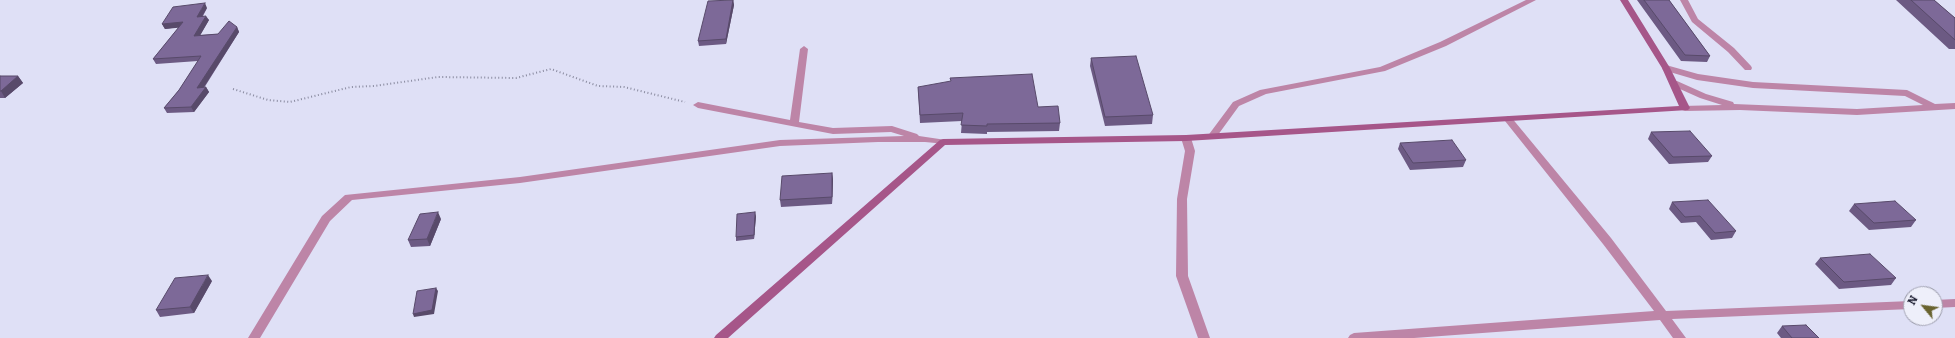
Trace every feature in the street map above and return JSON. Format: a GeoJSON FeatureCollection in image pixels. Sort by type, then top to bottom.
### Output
{"type":"FeatureCollection","features":[{"type":"Feature","properties":{"kind":"street"},"geometry":{"type":"LineString","coordinates":[[1212,137],[1236,104],[1263,92],[1382,69],[1443,44],[1532,0]]}},
{"type":"Feature","properties":{"kind":"street"},"geometry":{"type":"LineString","coordinates":[[1624,0],[1674,82],[1685,108]]}},
{"type":"Feature","properties":{"kind":"street"},"geometry":{"type":"LineString","coordinates":[[1684,0],[1696,20],[1731,50],[1748,68]]}},
{"type":"Feature","properties":{"kind":"street"},"geometry":{"type":"LineString","coordinates":[[794,124],[804,49]]}},
{"type":"Feature","properties":{"kind":"street"},"geometry":{"type":"LineString","coordinates":[[1666,68],[1697,77],[1753,85],[1907,93],[1934,107]]}},
{"type":"Feature","properties":{"kind":"street"},"geometry":{"type":"LineString","coordinates":[[1674,82],[1703,96],[1740,107]]}},
{"type":"Feature","properties":{"kind":"street"},"geometry":{"type":"LineString","coordinates":[[698,105],[833,131],[892,129],[925,139],[943,142],[1212,137],[1685,108],[1740,107],[1857,112],[1955,106]]}},
{"type":"Feature","properties":{"kind":"street"},"geometry":{"type":"LineString","coordinates":[[1508,119],[1607,241],[1680,338]]}},
{"type":"Feature","properties":{"kind":"street"},"geometry":{"type":"LineString","coordinates":[[1186,138],[1190,151],[1182,200],[1182,276],[1204,338]]}},
{"type":"Feature","properties":{"kind":"street"},"geometry":{"type":"LineString","coordinates":[[254,338],[326,219],[349,198],[520,180],[780,143],[925,139]]}},
{"type":"Feature","properties":{"kind":"street"},"geometry":{"type":"LineString","coordinates":[[721,338],[943,142]]}},
{"type":"Feature","properties":{"kind":"street"},"geometry":{"type":"LineString","coordinates":[[1943,304],[1955,303]]}},
{"type":"Feature","properties":{"kind":"street"},"geometry":{"type":"LineString","coordinates":[[1354,338],[1663,316],[1903,305]]}},
{"type":"Feature","properties":{"kind":"path"},"geometry":{"type":"LineString","coordinates":[[233,89],[268,100],[290,102],[351,87],[374,86],[438,77],[516,78],[551,69],[598,86],[624,87],[698,105]]}},
{"type":"Feature","properties":{"kind":"building"},"geometry":{"type":"Polygon","coordinates":[[[733,0],[726,39],[698,41],[708,1],[733,0]]]}},
{"type":"Feature","properties":{"kind":"building"},"geometry":{"type":"Polygon","coordinates":[[[1644,0],[1669,0],[1710,56],[1685,55],[1644,0]]]}},
{"type":"Feature","properties":{"kind":"building"},"geometry":{"type":"Polygon","coordinates":[[[1911,0],[1934,0],[1955,18],[1955,40],[1911,0]]]}},
{"type":"Feature","properties":{"kind":"building"},"geometry":{"type":"Polygon","coordinates":[[[205,3],[197,17],[206,16],[194,36],[218,34],[229,21],[237,27],[197,88],[206,87],[191,107],[164,108],[179,90],[201,56],[153,59],[183,22],[162,24],[173,7],[205,3]]]}},
{"type":"Feature","properties":{"kind":"building"},"geometry":{"type":"Polygon","coordinates":[[[1136,56],[1153,115],[1105,117],[1091,58],[1136,56]]]}},
{"type":"Feature","properties":{"kind":"building"},"geometry":{"type":"Polygon","coordinates":[[[1032,74],[1038,107],[1058,106],[1060,123],[987,124],[987,126],[961,125],[963,113],[920,115],[918,87],[951,81],[950,78],[1032,74]]]}},
{"type":"Feature","properties":{"kind":"building"},"geometry":{"type":"Polygon","coordinates":[[[0,76],[18,76],[0,91],[0,76]]]}},
{"type":"Feature","properties":{"kind":"building"},"geometry":{"type":"Polygon","coordinates":[[[1690,131],[1712,156],[1673,157],[1651,132],[1690,131]]]}},
{"type":"Feature","properties":{"kind":"building"},"geometry":{"type":"Polygon","coordinates":[[[1452,140],[1466,160],[1413,163],[1400,143],[1452,140]]]}},
{"type":"Feature","properties":{"kind":"building"},"geometry":{"type":"Polygon","coordinates":[[[832,173],[832,197],[780,200],[782,176],[832,173]]]}},
{"type":"Feature","properties":{"kind":"building"},"geometry":{"type":"Polygon","coordinates":[[[1708,200],[1736,231],[1715,233],[1700,216],[1685,217],[1672,202],[1708,200]]]}},
{"type":"Feature","properties":{"kind":"building"},"geometry":{"type":"Polygon","coordinates":[[[1895,201],[1916,220],[1874,223],[1854,204],[1895,201]]]}},
{"type":"Feature","properties":{"kind":"building"},"geometry":{"type":"Polygon","coordinates":[[[438,212],[427,239],[408,240],[420,214],[438,212]]]}},
{"type":"Feature","properties":{"kind":"building"},"geometry":{"type":"Polygon","coordinates":[[[755,212],[754,235],[736,237],[737,214],[755,212]]]}},
{"type":"Feature","properties":{"kind":"building"},"geometry":{"type":"Polygon","coordinates":[[[1870,254],[1896,278],[1844,282],[1820,258],[1870,254]]]}},
{"type":"Feature","properties":{"kind":"building"},"geometry":{"type":"Polygon","coordinates":[[[208,275],[190,307],[156,310],[175,278],[208,275]]]}},
{"type":"Feature","properties":{"kind":"building"},"geometry":{"type":"Polygon","coordinates":[[[436,288],[432,310],[413,314],[417,291],[436,288]]]}},
{"type":"Feature","properties":{"kind":"building"},"geometry":{"type":"Polygon","coordinates":[[[1806,325],[1819,338],[1792,338],[1782,326],[1806,325]]]}}]}
